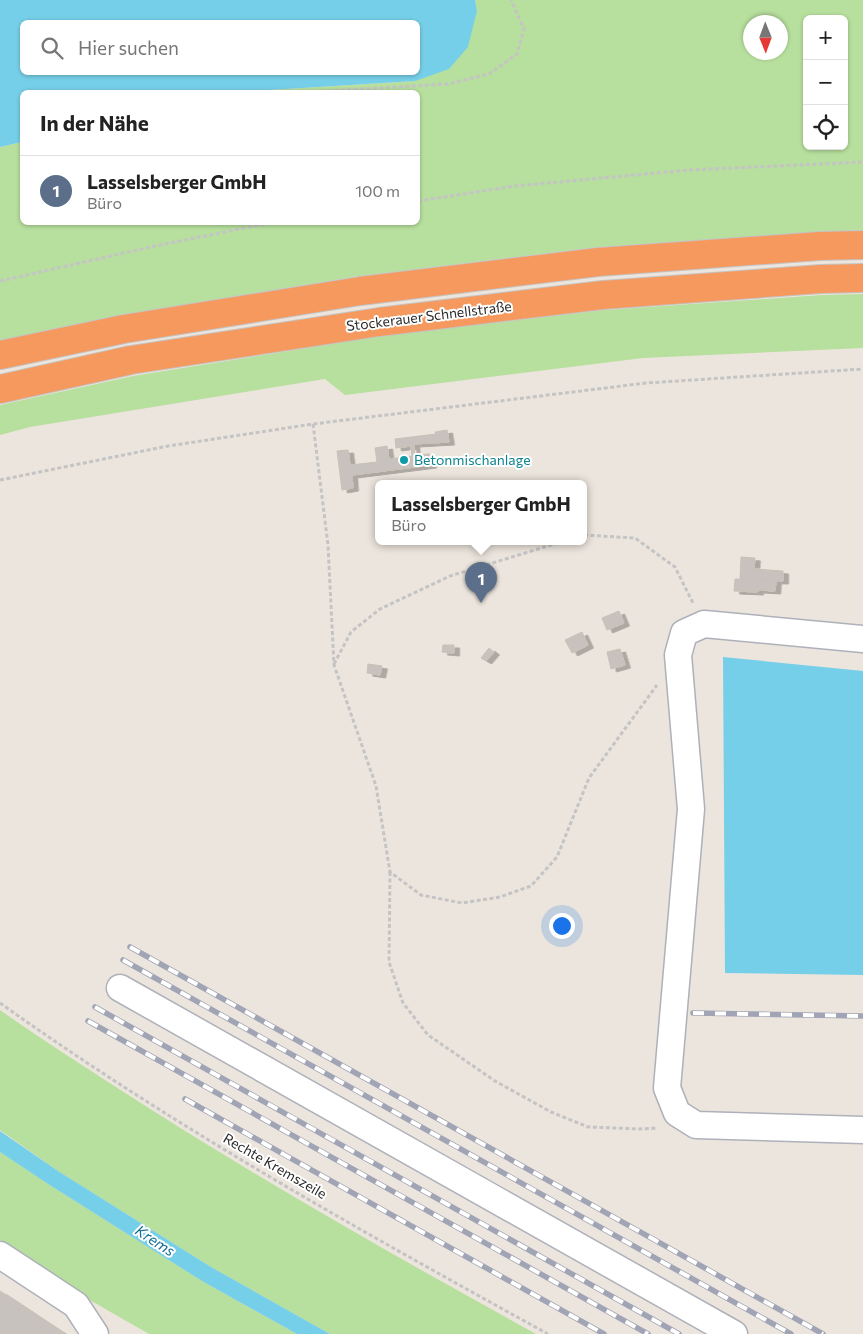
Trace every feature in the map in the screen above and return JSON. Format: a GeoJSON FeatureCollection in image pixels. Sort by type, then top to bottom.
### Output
{"type":"FeatureCollection","features":[{"type":"Feature","properties":{"kind":"highway"},"geometry":{"type":"LineString","coordinates":[[0,355],[124,329],[360,291],[598,262],[820,246],[863,245]]}},
{"type":"Feature","properties":{"kind":"highway","name":"Stockerauer Schnellstraße"},"geometry":{"type":"LineString","coordinates":[[0,389],[131,360],[379,322],[603,295],[821,279],[863,278]]}},
{"type":"Feature","properties":{"kind":"lane"},"geometry":{"type":"LineString","coordinates":[[863,639],[704,624],[684,633],[678,655],[691,809],[667,1088],[677,1113],[696,1126],[863,1130]]}},
{"type":"Feature","properties":{"kind":"lane"},"geometry":{"type":"LineString","coordinates":[[120,988],[734,1334]]}},
{"type":"Feature","properties":{"kind":"lane"},"geometry":{"type":"LineString","coordinates":[[0,1255],[76,1305],[95,1334]]}},
{"type":"Feature","properties":{"kind":"path"},"geometry":{"type":"LineString","coordinates":[[343,90],[448,84],[489,74],[517,54],[524,29],[511,0]]}},
{"type":"Feature","properties":{"kind":"path"},"geometry":{"type":"LineString","coordinates":[[420,201],[515,186],[689,170],[863,162]]}},
{"type":"Feature","properties":{"kind":"path"},"geometry":{"type":"LineString","coordinates":[[0,281],[259,225]]}},
{"type":"Feature","properties":{"kind":"path"},"geometry":{"type":"LineString","coordinates":[[0,480],[168,446],[313,424],[646,383],[863,369]]}},
{"type":"Feature","properties":{"kind":"path"},"geometry":{"type":"LineString","coordinates":[[313,424],[328,545],[334,665],[376,786],[390,872],[389,962],[403,1003],[428,1035],[495,1081],[552,1112],[588,1127],[639,1129],[696,1126]]}},
{"type":"Feature","properties":{"kind":"path"},"geometry":{"type":"LineString","coordinates":[[587,535],[635,538],[675,567],[704,624]]}},
{"type":"Feature","properties":{"kind":"path"},"geometry":{"type":"LineString","coordinates":[[334,665],[351,632],[380,609],[450,576],[551,545]]}},
{"type":"Feature","properties":{"kind":"path"},"geometry":{"type":"LineString","coordinates":[[390,872],[421,895],[462,903],[500,897],[531,886],[557,857],[589,778],[678,655]]}},
{"type":"Feature","properties":{"kind":"path","name":"Rechte Kremszeile"},"geometry":{"type":"LineString","coordinates":[[0,1003],[184,1126],[386,1244],[548,1334]]}},
{"type":"Feature","properties":{"kind":"green space"},"geometry":{"type":"Polygon","coordinates":[[[475,0],[863,0],[863,230],[598,247],[360,276],[120,315],[0,341],[0,147],[20,142],[20,225],[420,225],[420,90],[269,90],[415,81],[477,11],[475,0]]]}},
{"type":"Feature","properties":{"kind":"green space"},"geometry":{"type":"Polygon","coordinates":[[[863,294],[863,348],[643,358],[345,395],[325,379],[30,427],[0,435],[0,405],[133,376],[381,336],[604,310],[822,295],[863,294]]]}},
{"type":"Feature","properties":{"kind":"green space"},"geometry":{"type":"Polygon","coordinates":[[[0,1010],[170,1122],[274,1185],[536,1334],[330,1334],[211,1267],[58,1171],[0,1130],[0,1010]]]}},
{"type":"Feature","properties":{"kind":"green space"},"geometry":{"type":"Polygon","coordinates":[[[0,1152],[202,1281],[297,1334],[149,1334],[88,1299],[0,1240],[0,1152]]]}},
{"type":"Feature","properties":{"kind":"water"},"geometry":{"type":"Polygon","coordinates":[[[0,0],[475,0],[477,11],[468,47],[449,69],[415,81],[269,90],[20,90],[20,142],[0,147],[0,0]]]}},
{"type":"Feature","properties":{"kind":"water"},"geometry":{"type":"Polygon","coordinates":[[[723,657],[863,671],[863,975],[725,973],[723,657]]]}},
{"type":"Feature","properties":{"kind":"water","name":"Krems"},"geometry":{"type":"Polygon","coordinates":[[[0,1131],[58,1171],[211,1267],[330,1334],[297,1334],[202,1281],[0,1152],[0,1131]]]}},
{"type":"Feature","properties":{"kind":"building","name":"Betonmischanlage"},"geometry":{"type":"Polygon","coordinates":[[[447,430],[449,442],[414,444],[415,455],[430,454],[431,465],[352,475],[353,488],[342,490],[337,451],[348,450],[350,465],[377,462],[375,448],[387,446],[389,459],[412,456],[411,446],[396,448],[395,439],[436,434],[435,432],[447,430]]]}},
{"type":"Feature","properties":{"kind":"building"},"geometry":{"type":"Polygon","coordinates":[[[741,557],[755,558],[753,580],[740,579],[741,557]]]}},
{"type":"Feature","properties":{"kind":"building"},"geometry":{"type":"Polygon","coordinates":[[[754,569],[783,571],[783,581],[753,580],[754,569]]]}},
{"type":"Feature","properties":{"kind":"building"},"geometry":{"type":"Polygon","coordinates":[[[735,579],[759,580],[758,592],[734,591],[735,579]]]}},
{"type":"Feature","properties":{"kind":"building"},"geometry":{"type":"Polygon","coordinates":[[[759,580],[776,581],[775,591],[759,590],[759,580]]]}},
{"type":"Feature","properties":{"kind":"building"},"geometry":{"type":"Polygon","coordinates":[[[619,611],[624,623],[607,630],[602,618],[619,611]]]}},
{"type":"Feature","properties":{"kind":"building"},"geometry":{"type":"Polygon","coordinates":[[[582,632],[588,645],[572,653],[565,640],[582,632]]]}},
{"type":"Feature","properties":{"kind":"building"},"geometry":{"type":"Polygon","coordinates":[[[443,645],[454,645],[454,653],[442,652],[443,645]]]}},
{"type":"Feature","properties":{"kind":"building"},"geometry":{"type":"Polygon","coordinates":[[[489,648],[494,652],[486,661],[481,658],[489,648]]]}},
{"type":"Feature","properties":{"kind":"building"},"geometry":{"type":"Polygon","coordinates":[[[620,649],[625,665],[611,669],[607,652],[620,649]]]}},
{"type":"Feature","properties":{"kind":"building"},"geometry":{"type":"Polygon","coordinates":[[[368,664],[382,666],[380,675],[367,673],[368,664]]]}},
{"type":"Feature","properties":{"kind":"building"},"geometry":{"type":"Polygon","coordinates":[[[0,1291],[65,1334],[0,1334],[0,1291]]]}},
{"type":"Feature","properties":{"kind":"railway"},"geometry":{"type":"LineString","coordinates":[[130,947],[823,1334]]}},
{"type":"Feature","properties":{"kind":"railway"},"geometry":{"type":"LineString","coordinates":[[123,960],[791,1334]]}},
{"type":"Feature","properties":{"kind":"railway"},"geometry":{"type":"LineString","coordinates":[[95,1007],[679,1334]]}},
{"type":"Feature","properties":{"kind":"railway"},"geometry":{"type":"LineString","coordinates":[[693,1013],[863,1016]]}},
{"type":"Feature","properties":{"kind":"railway"},"geometry":{"type":"LineString","coordinates":[[88,1021],[648,1334]]}},
{"type":"Feature","properties":{"kind":"railway"},"geometry":{"type":"LineString","coordinates":[[185,1099],[604,1334]]}},
{"type":"Feature","properties":{"kind":"place","name":"Betonmischanlage"},"geometry":{"type":"Point","coordinates":[404,460]}},
{"type":"Feature","properties":{"kind":"place","name":"Lasselsberger GmbH"},"geometry":{"type":"Point","coordinates":[481,603]}}]}
